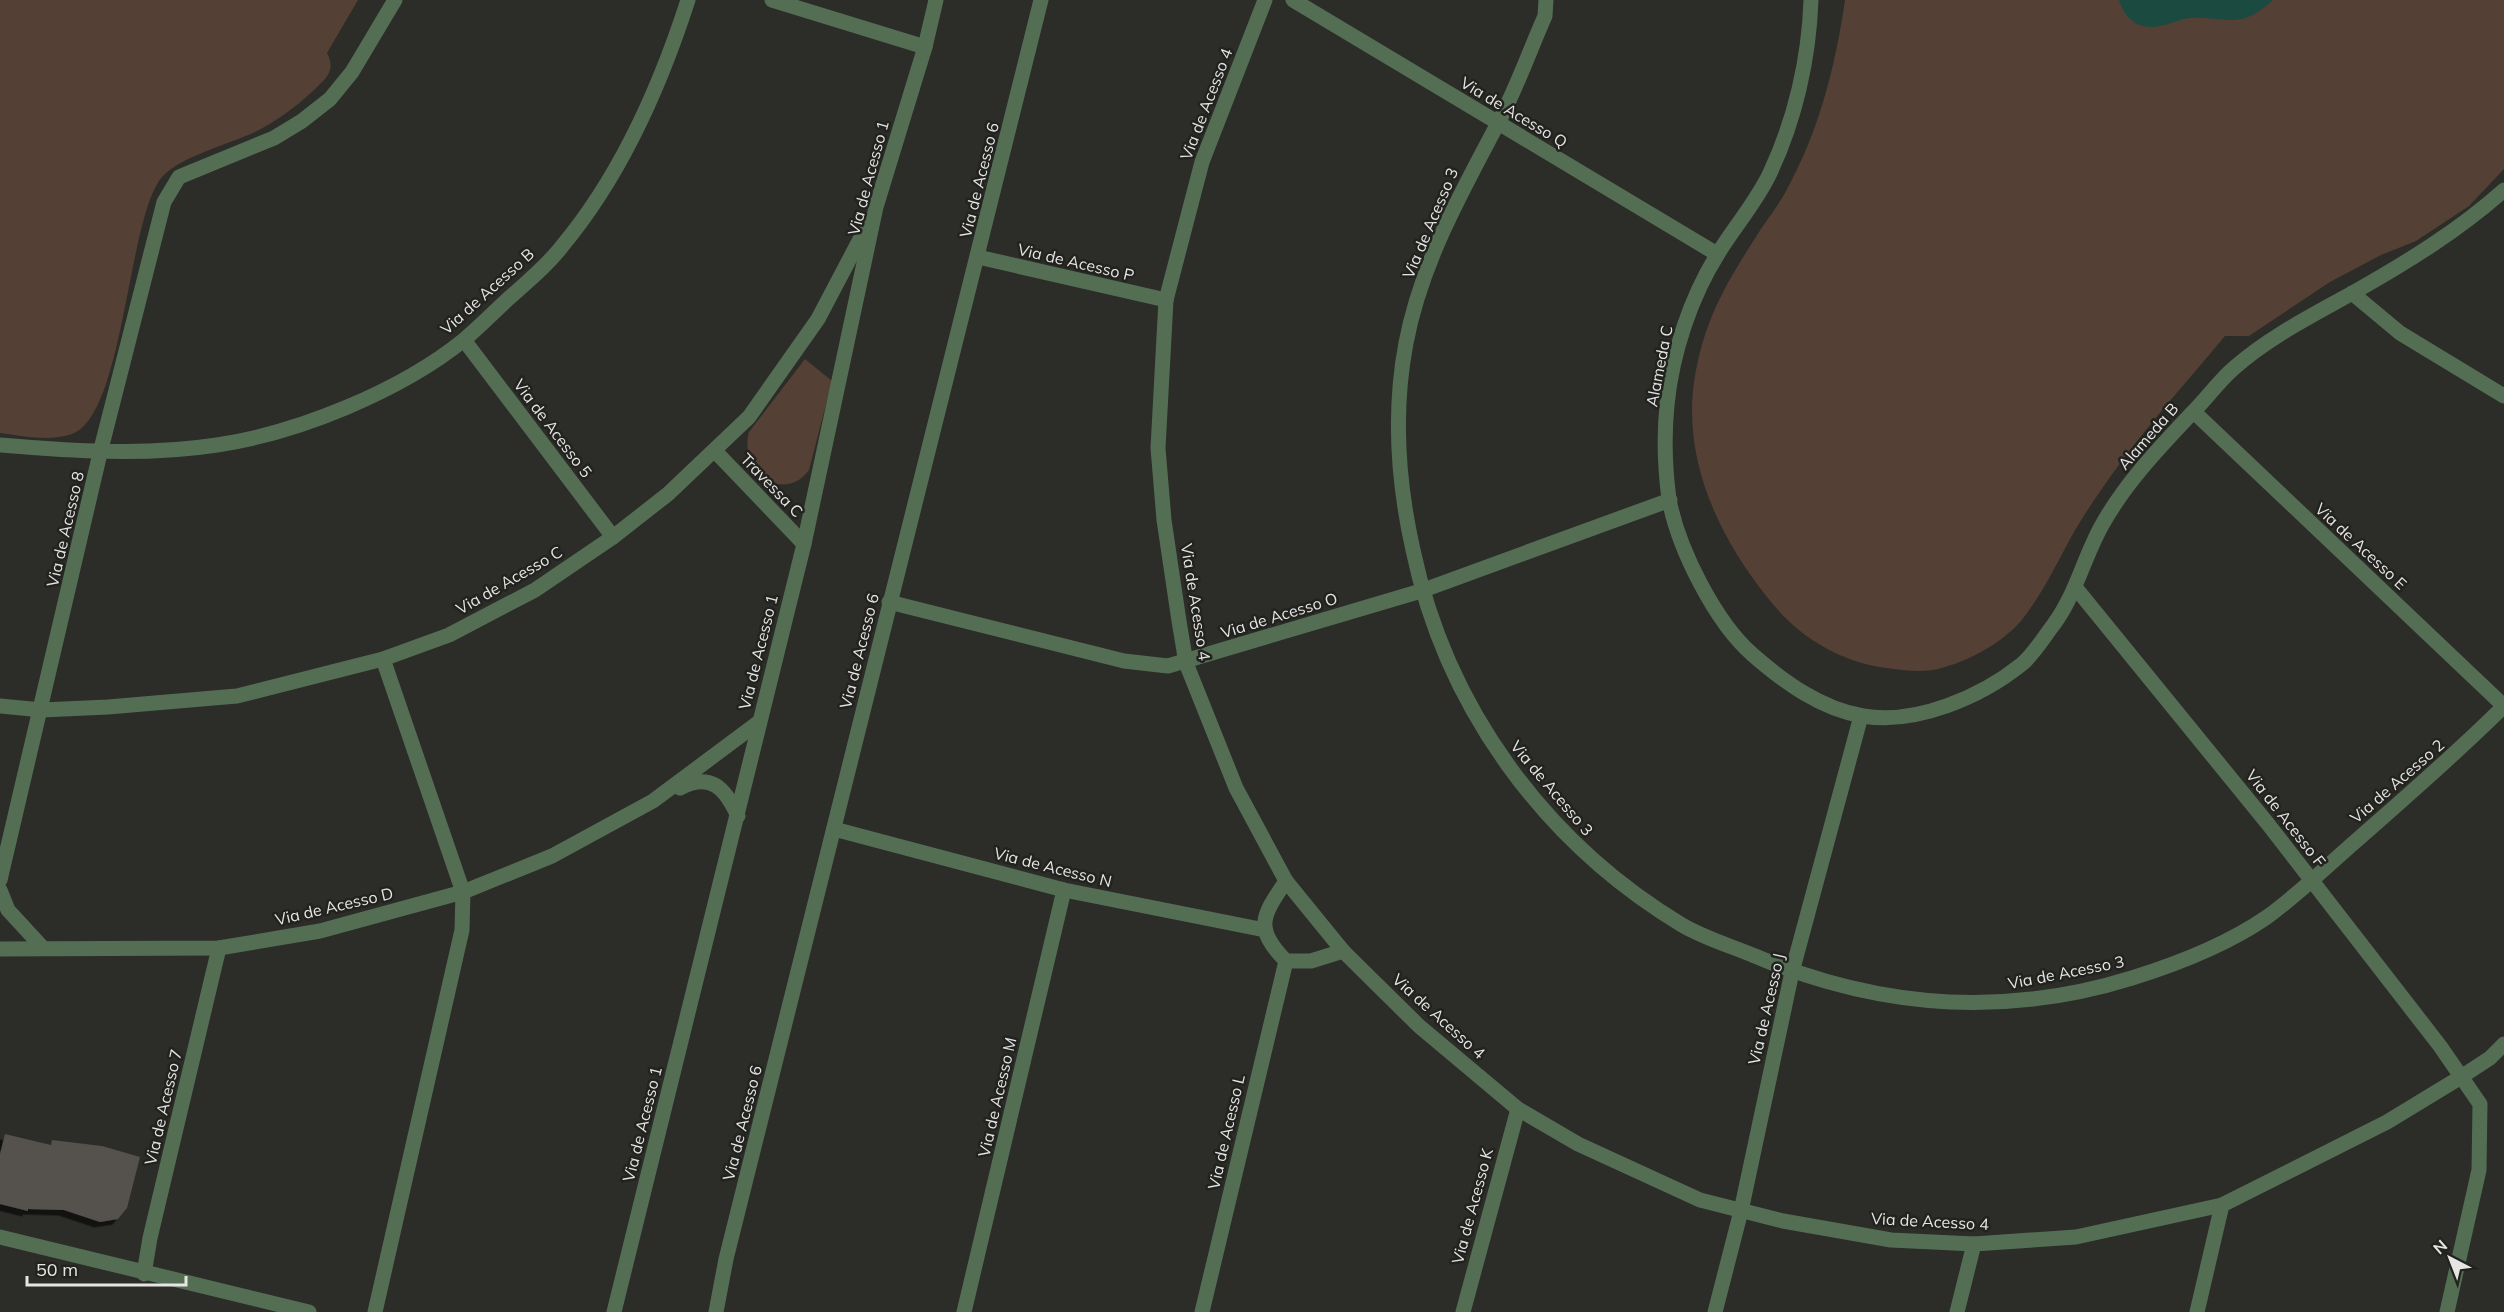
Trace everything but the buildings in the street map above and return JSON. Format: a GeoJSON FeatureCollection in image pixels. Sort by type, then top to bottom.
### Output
{"type":"FeatureCollection","features":[{"type":"Feature","properties":{"kind":"street","name":"Via de Acesso 8"},"geometry":{"type":"LineString","coordinates":[[0,880],[42,710],[101,449],[164,202],[170,187],[179,177],[274,138],[302,121],[330,99],[352,72],[395,0]]}},
{"type":"Feature","properties":{"kind":"street","name":"Via de Acesso B"},"geometry":{"type":"LineString","coordinates":[[0,445],[72,451],[101,449],[160,452],[265,436],[317,419],[361,400],[422,368],[464,340],[563,246],[597,199],[643,119],[672,51],[688,0]]}},
{"type":"Feature","properties":{"kind":"street"},"geometry":{"type":"LineString","coordinates":[[772,0],[925,47]]}},
{"type":"Feature","properties":{"kind":"street","name":"Via de Acesso 1"},"geometry":{"type":"LineString","coordinates":[[614,1312],[804,544],[876,207],[925,47],[936,0]]}},
{"type":"Feature","properties":{"kind":"street","name":"Via de Acesso 6"},"geometry":{"type":"LineString","coordinates":[[716,1312],[726,1259],[1041,0]]}},
{"type":"Feature","properties":{"kind":"street","name":"Via de Acesso 4"},"geometry":{"type":"LineString","coordinates":[[1265,0],[1202,162],[1166,300],[1158,448],[1164,520],[1186,663],[1236,788],[1286,881],[1342,951],[1419,1026],[1518,1109],[1578,1144],[1636,1171],[1700,1200],[1741,1211],[1891,1240],[1974,1244],[2076,1238],[2222,1205],[2387,1122],[2461,1077]]}},
{"type":"Feature","properties":{"kind":"street","name":"Via de Acesso Q"},"geometry":{"type":"LineString","coordinates":[[1293,0],[1717,254]]}},
{"type":"Feature","properties":{"kind":"street","name":"Via de Acesso 3"},"geometry":{"type":"LineString","coordinates":[[1546,0],[1545,16],[1498,123],[1462,187],[1428,267],[1406,344],[1399,425],[1403,506],[1421,591],[1434,627],[1484,732],[1525,787],[1575,845],[1685,927],[1792,972],[1901,1000],[1998,1003],[2060,995],[2131,978],[2207,949],[2265,918],[2312,880]]}},
{"type":"Feature","properties":{"kind":"street","name":"Alameda C"},"geometry":{"type":"LineString","coordinates":[[1811,0],[1799,89],[1786,133],[1768,177],[1717,254],[1685,324],[1667,404],[1666,468],[1677,529],[1719,618],[1746,649],[1777,676],[1813,698],[1861,716]]}},
{"type":"Feature","properties":{"kind":"street","name":"Alameda B"},"geometry":{"type":"LineString","coordinates":[[1861,716],[1881,717],[1930,711],[1969,698],[2024,663],[2057,620],[2075,587],[2102,525],[2142,466],[2233,369],[2265,344],[2328,304],[2352,293],[2463,226],[2504,190]]}},
{"type":"Feature","properties":{"kind":"street","name":"Via de Acesso C"},"geometry":{"type":"LineString","coordinates":[[0,706],[42,710],[237,696],[382,659],[449,635],[535,590],[613,537],[715,451],[749,417],[818,319],[876,207]]}},
{"type":"Feature","properties":{"kind":"street","name":"Via de Acesso P"},"geometry":{"type":"LineString","coordinates":[[978,257],[1166,300]]}},
{"type":"Feature","properties":{"kind":"street"},"geometry":{"type":"LineString","coordinates":[[2352,293],[2400,333],[2504,396]]}},
{"type":"Feature","properties":{"kind":"street","name":"Via de Acesso 5"},"geometry":{"type":"LineString","coordinates":[[464,340],[613,537]]}},
{"type":"Feature","properties":{"kind":"street","name":"Via de Acesso E"},"geometry":{"type":"LineString","coordinates":[[2194,412],[2504,706]]}},
{"type":"Feature","properties":{"kind":"street","name":"Travessa C"},"geometry":{"type":"LineString","coordinates":[[715,451],[804,544]]}},
{"type":"Feature","properties":{"kind":"street","name":"Via de Acesso O"},"geometry":{"type":"LineString","coordinates":[[890,602],[1124,661],[1158,667],[1186,663],[1421,591],[1670,500]]}},
{"type":"Feature","properties":{"kind":"street","name":"Via de Acesso F"},"geometry":{"type":"LineString","coordinates":[[2075,587],[2312,880],[2440,1046],[2480,1104],[2479,1170],[2447,1312]]}},
{"type":"Feature","properties":{"kind":"street"},"geometry":{"type":"LineString","coordinates":[[375,1312],[462,930],[463,891],[382,659]]}},
{"type":"Feature","properties":{"kind":"street","name":"Via de Acesso 2"},"geometry":{"type":"LineString","coordinates":[[2312,880],[2450,759],[2504,706]]}},
{"type":"Feature","properties":{"kind":"street","name":"Via de Acesso J"},"geometry":{"type":"LineString","coordinates":[[1715,1312],[1741,1211],[1792,972],[1861,716]]}},
{"type":"Feature","properties":{"kind":"street","name":"Via de Acesso D"},"geometry":{"type":"LineString","coordinates":[[653,801],[759,722]]}},
{"type":"Feature","properties":{"kind":"street","name":"Via de Acesso D"},"geometry":{"type":"LineString","coordinates":[[0,949],[114,951],[219,948],[320,931],[463,891],[552,856],[696,779],[709,781],[728,795],[738,816]]}},
{"type":"Feature","properties":{"kind":"street","name":"Via de Acesso N"},"geometry":{"type":"LineString","coordinates":[[834,829],[1064,890],[1265,930]]}},
{"type":"Feature","properties":{"kind":"street"},"geometry":{"type":"LineString","coordinates":[[1286,881],[1265,911],[1265,930],[1272,948],[1286,961],[1311,961],[1342,951]]}},
{"type":"Feature","properties":{"kind":"street"},"geometry":{"type":"LineString","coordinates":[[0,890],[8,910],[44,948]]}},
{"type":"Feature","properties":{"kind":"street","name":"Via de Acesso M"},"geometry":{"type":"LineString","coordinates":[[964,1312],[1064,890]]}},
{"type":"Feature","properties":{"kind":"street","name":"Via de Acesso 7"},"geometry":{"type":"LineString","coordinates":[[144,1274],[150,1238],[219,948]]}},
{"type":"Feature","properties":{"kind":"street","name":"Via de Acesso L"},"geometry":{"type":"LineString","coordinates":[[1202,1312],[1286,961]]}},
{"type":"Feature","properties":{"kind":"street"},"geometry":{"type":"LineString","coordinates":[[2461,1077],[2490,1058],[2504,1044]]}},
{"type":"Feature","properties":{"kind":"street","name":"Via de Acesso K"},"geometry":{"type":"LineString","coordinates":[[1463,1312],[1518,1109]]}},
{"type":"Feature","properties":{"kind":"street"},"geometry":{"type":"LineString","coordinates":[[2198,1312],[2222,1205]]}},
{"type":"Feature","properties":{"kind":"street"},"geometry":{"type":"LineString","coordinates":[[0,1237],[144,1274],[309,1312]]}},
{"type":"Feature","properties":{"kind":"street"},"geometry":{"type":"LineString","coordinates":[[1957,1312],[1974,1244]]}},
{"type":"Feature","properties":{"kind":"shaded area"},"geometry":{"type":"Polygon","coordinates":[[[0,0],[358,0],[327,53],[331,65],[329,73],[307,96],[263,128],[177,165],[159,181],[148,205],[139,238],[114,359],[103,394],[89,420],[72,434],[55,438],[0,433],[0,0]]]}},
{"type":"Feature","properties":{"kind":"shaded area"},"geometry":{"type":"Polygon","coordinates":[[[1845,0],[2504,0],[2504,169],[2469,206],[2416,241],[2381,255],[2330,282],[2249,336],[2225,336],[2121,462],[2079,523],[2036,600],[2021,621],[2004,637],[1972,657],[1938,669],[1912,671],[1868,665],[1835,653],[1805,635],[1779,611],[1750,574],[1734,549],[1708,497],[1694,440],[1692,411],[1698,361],[1716,307],[1743,258],[1786,191],[1817,122],[1831,74],[1845,0]]]}},
{"type":"Feature","properties":{"kind":"shaded area"},"geometry":{"type":"Polygon","coordinates":[[[2119,0],[2273,0],[2258,12],[2245,18],[2226,20],[2188,18],[2153,27],[2138,25],[2131,20],[2119,0]]]}},
{"type":"Feature","properties":{"kind":"shaded area"},"geometry":{"type":"Polygon","coordinates":[[[805,359],[832,381],[809,470],[795,482],[777,484],[753,462],[748,449],[749,432],[805,359]]]}}]}
